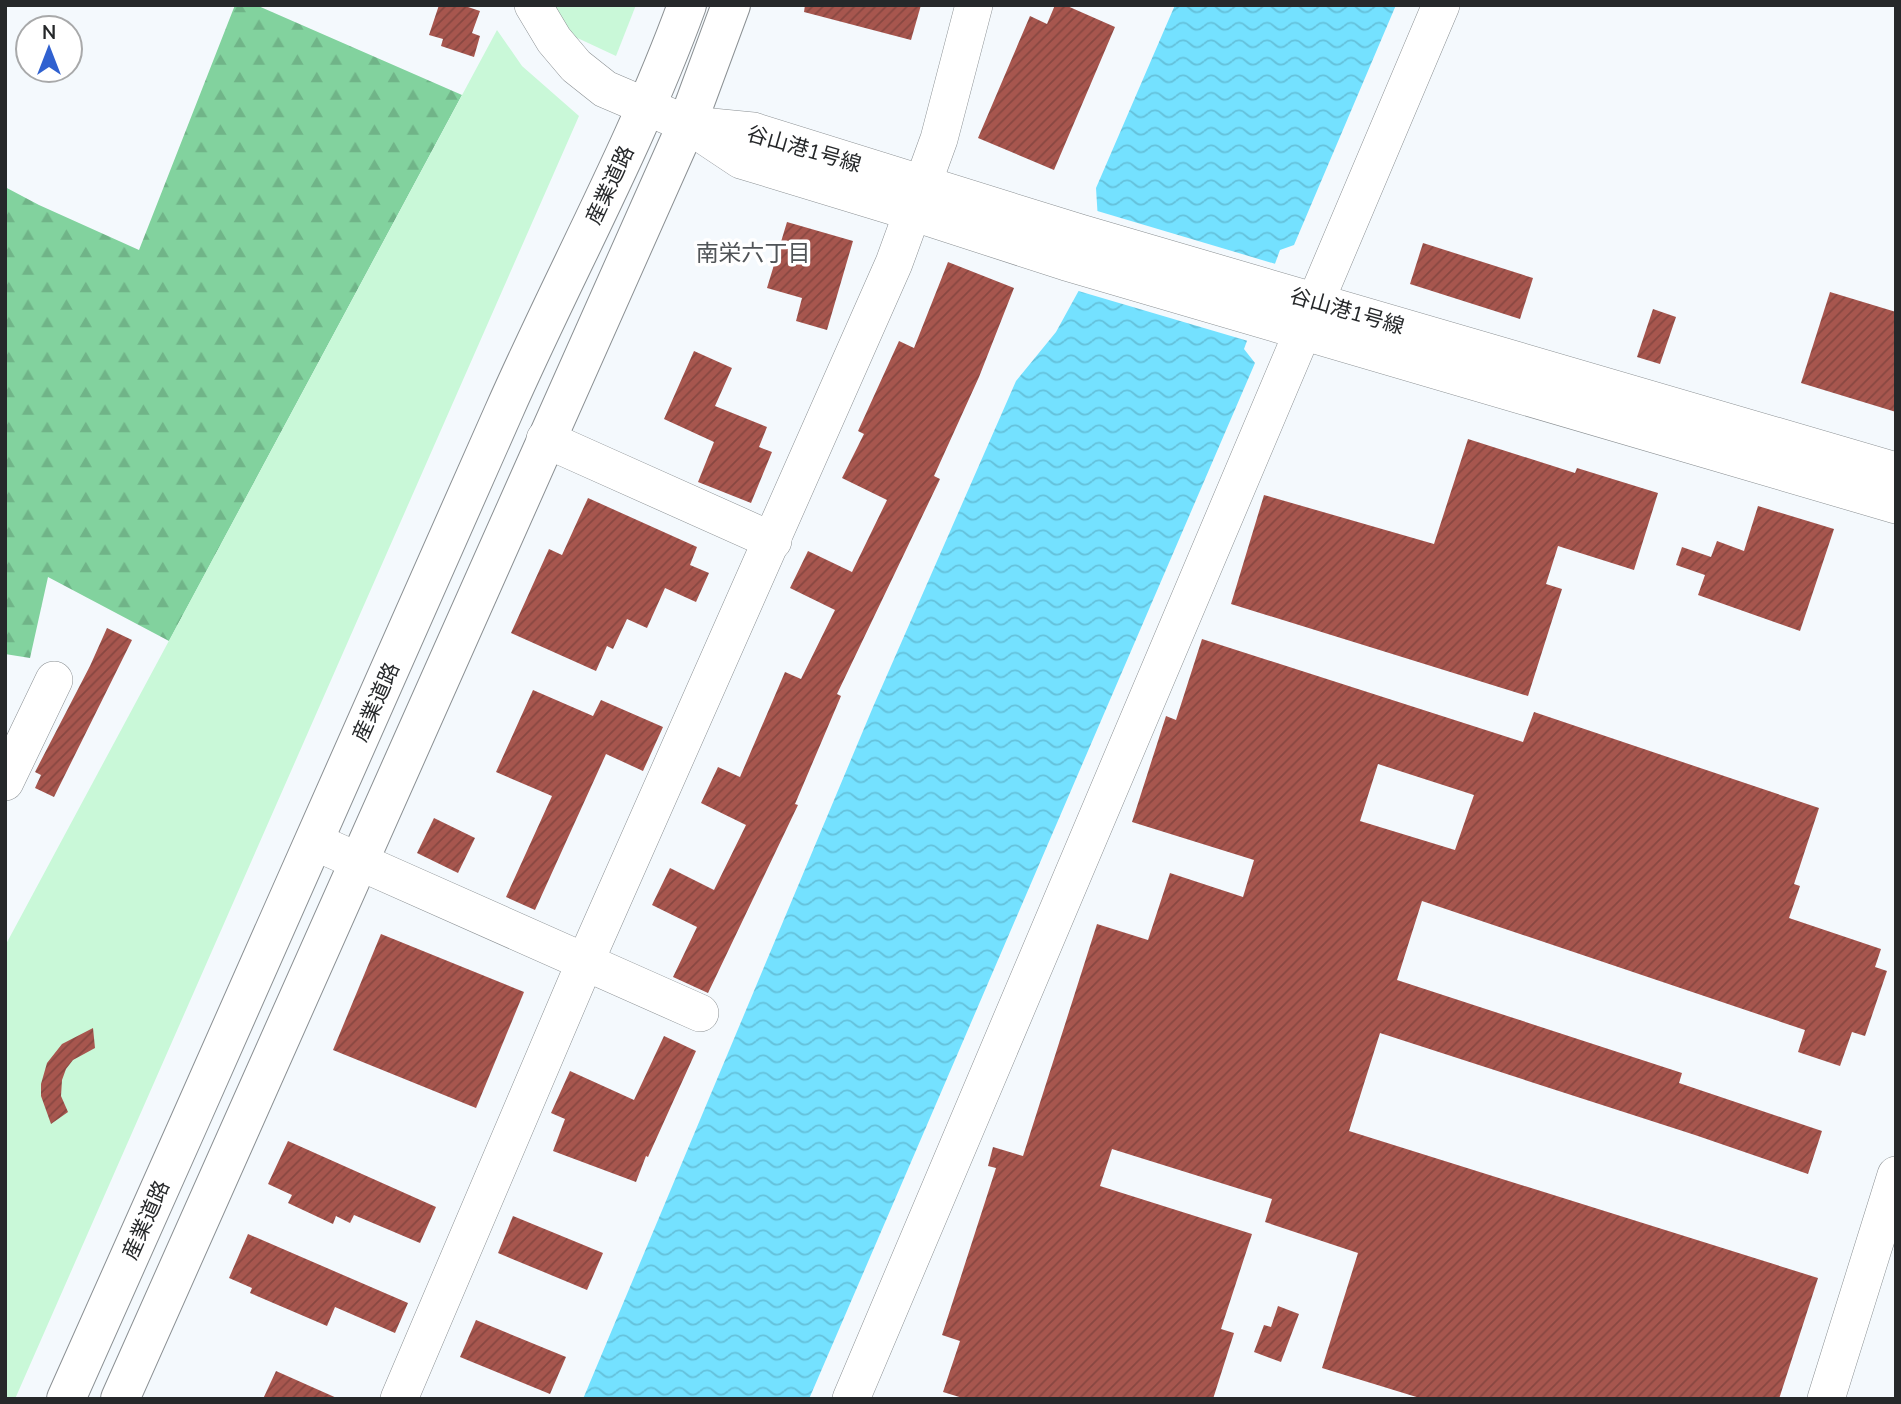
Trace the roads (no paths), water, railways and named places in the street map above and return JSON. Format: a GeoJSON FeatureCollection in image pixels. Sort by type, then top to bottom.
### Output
{"type":"FeatureCollection","features":[{"type":"Feature","properties":{"kind":"main road","name":"産業道路"},"geometry":{"type":"LineString","coordinates":[[66,1399],[518,380],[600,208],[687,5]]}},
{"type":"Feature","properties":{"kind":"main road"},"geometry":{"type":"LineString","coordinates":[[120,1399],[687,124],[732,5]]}},
{"type":"Feature","properties":{"kind":"street","name":"谷山港1号線"},"geometry":{"type":"LineString","coordinates":[[533,5],[554,40],[576,66],[605,89],[687,124],[753,131],[917,198],[1073,248],[1309,317],[1896,505]]}},
{"type":"Feature","properties":{"kind":"street"},"geometry":{"type":"LineString","coordinates":[[399,1399],[585,962],[894,263],[939,139],[974,5]]}},
{"type":"Feature","properties":{"kind":"street"},"geometry":{"type":"LineString","coordinates":[[851,1399],[1441,5]]}},
{"type":"Feature","properties":{"kind":"street","name":"谷山港1号線"},"geometry":{"type":"LineString","coordinates":[[1309,317],[1896,471]]}},
{"type":"Feature","properties":{"kind":"street"},"geometry":{"type":"LineString","coordinates":[[545,439],[773,541]]}},
{"type":"Feature","properties":{"kind":"street"},"geometry":{"type":"LineString","coordinates":[[5,782],[54,680]]}},
{"type":"Feature","properties":{"kind":"street"},"geometry":{"type":"LineString","coordinates":[[314,842],[700,1013]]}},
{"type":"Feature","properties":{"kind":"street"},"geometry":{"type":"LineString","coordinates":[[1826,1399],[1896,1175]]}},
{"type":"Feature","properties":{"kind":"water"},"geometry":{"type":"Polygon","coordinates":[[[1175,5],[1396,5],[1294,245],[1280,250],[1244,349],[1255,363],[809,1399],[583,1399],[873,707],[1016,381],[1056,332],[1100,252],[1096,188],[1175,5]]]}},
{"type":"Feature","properties":{"kind":"district","name":"南栄六丁目"},"geometry":{"type":"Point","coordinates":[753,253]}}]}
